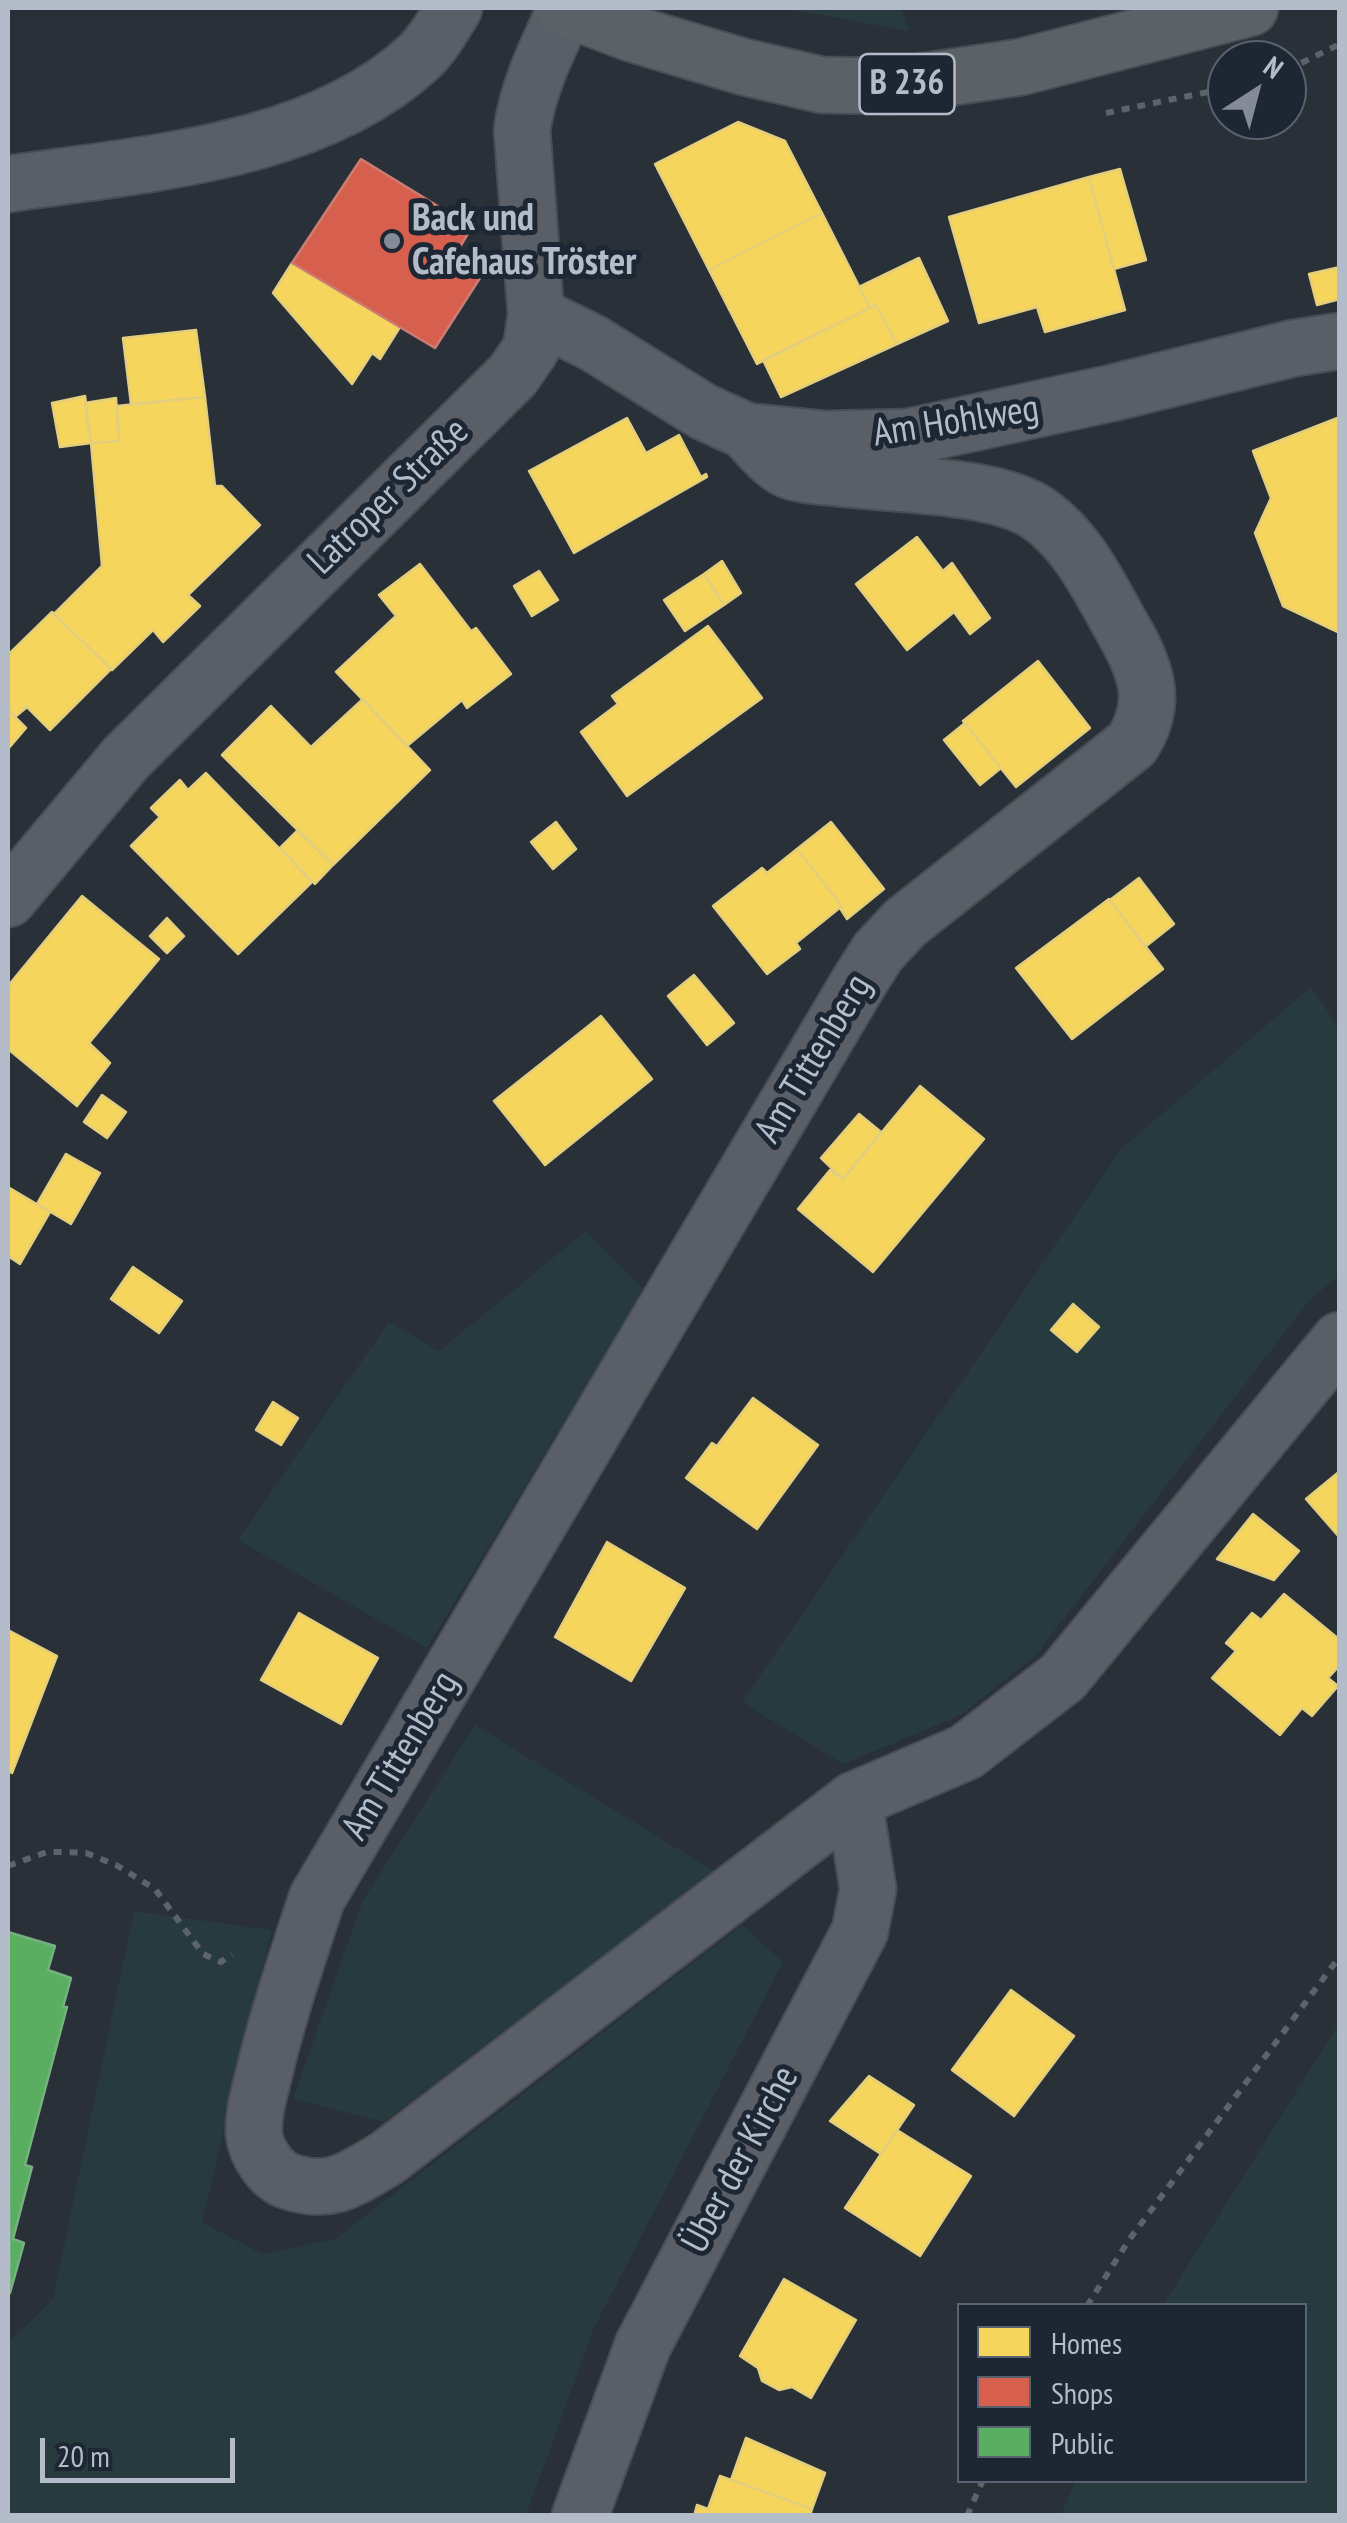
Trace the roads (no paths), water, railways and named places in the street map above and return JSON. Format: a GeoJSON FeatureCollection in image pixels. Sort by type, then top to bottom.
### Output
{"type":"FeatureCollection","features":[{"type":"Feature","properties":{"kind":"main road","name":"B 236"},"geometry":{"type":"LineString","coordinates":[[565,8],[633,34],[744,67],[822,85],[892,86],[1021,67],[1250,8]]}},
{"type":"Feature","properties":{"kind":"street"},"geometry":{"type":"LineString","coordinates":[[8,184],[162,162],[259,140],[305,124],[390,81],[422,55],[454,8]]}},
{"type":"Feature","properties":{"kind":"street","name":"Latroper Straße"},"geometry":{"type":"LineString","coordinates":[[8,899],[126,758],[513,375],[531,349],[536,314],[522,130],[530,91],[565,8]]}},
{"type":"Feature","properties":{"kind":"street","name":"Am Hohlweg"},"geometry":{"type":"LineString","coordinates":[[536,314],[594,343],[704,412],[746,430],[826,439],[908,437],[1294,348],[1340,341]]}},
{"type":"Feature","properties":{"kind":"street","name":"Am Tittenberg"},"geometry":{"type":"LineString","coordinates":[[746,430],[764,452],[788,470],[880,484],[991,494],[1014,500],[1040,514],[1074,546],[1128,637],[1149,693],[1146,722],[1132,744],[905,923],[878,952],[317,1898],[270,2045],[254,2112],[254,2139],[266,2164],[281,2179],[329,2188],[387,2158],[854,1800],[966,1752],[1064,1677],[1340,1340]]}},
{"type":"Feature","properties":{"kind":"street","name":"Über der Kirche"},"geometry":{"type":"LineString","coordinates":[[580,2516],[643,2345],[860,1930],[868,1889],[854,1800]]}},
{"type":"Feature","properties":{"kind":"place","name":"Back und Cafehaus Tröster"},"geometry":{"type":"Point","coordinates":[392,241]}}]}
